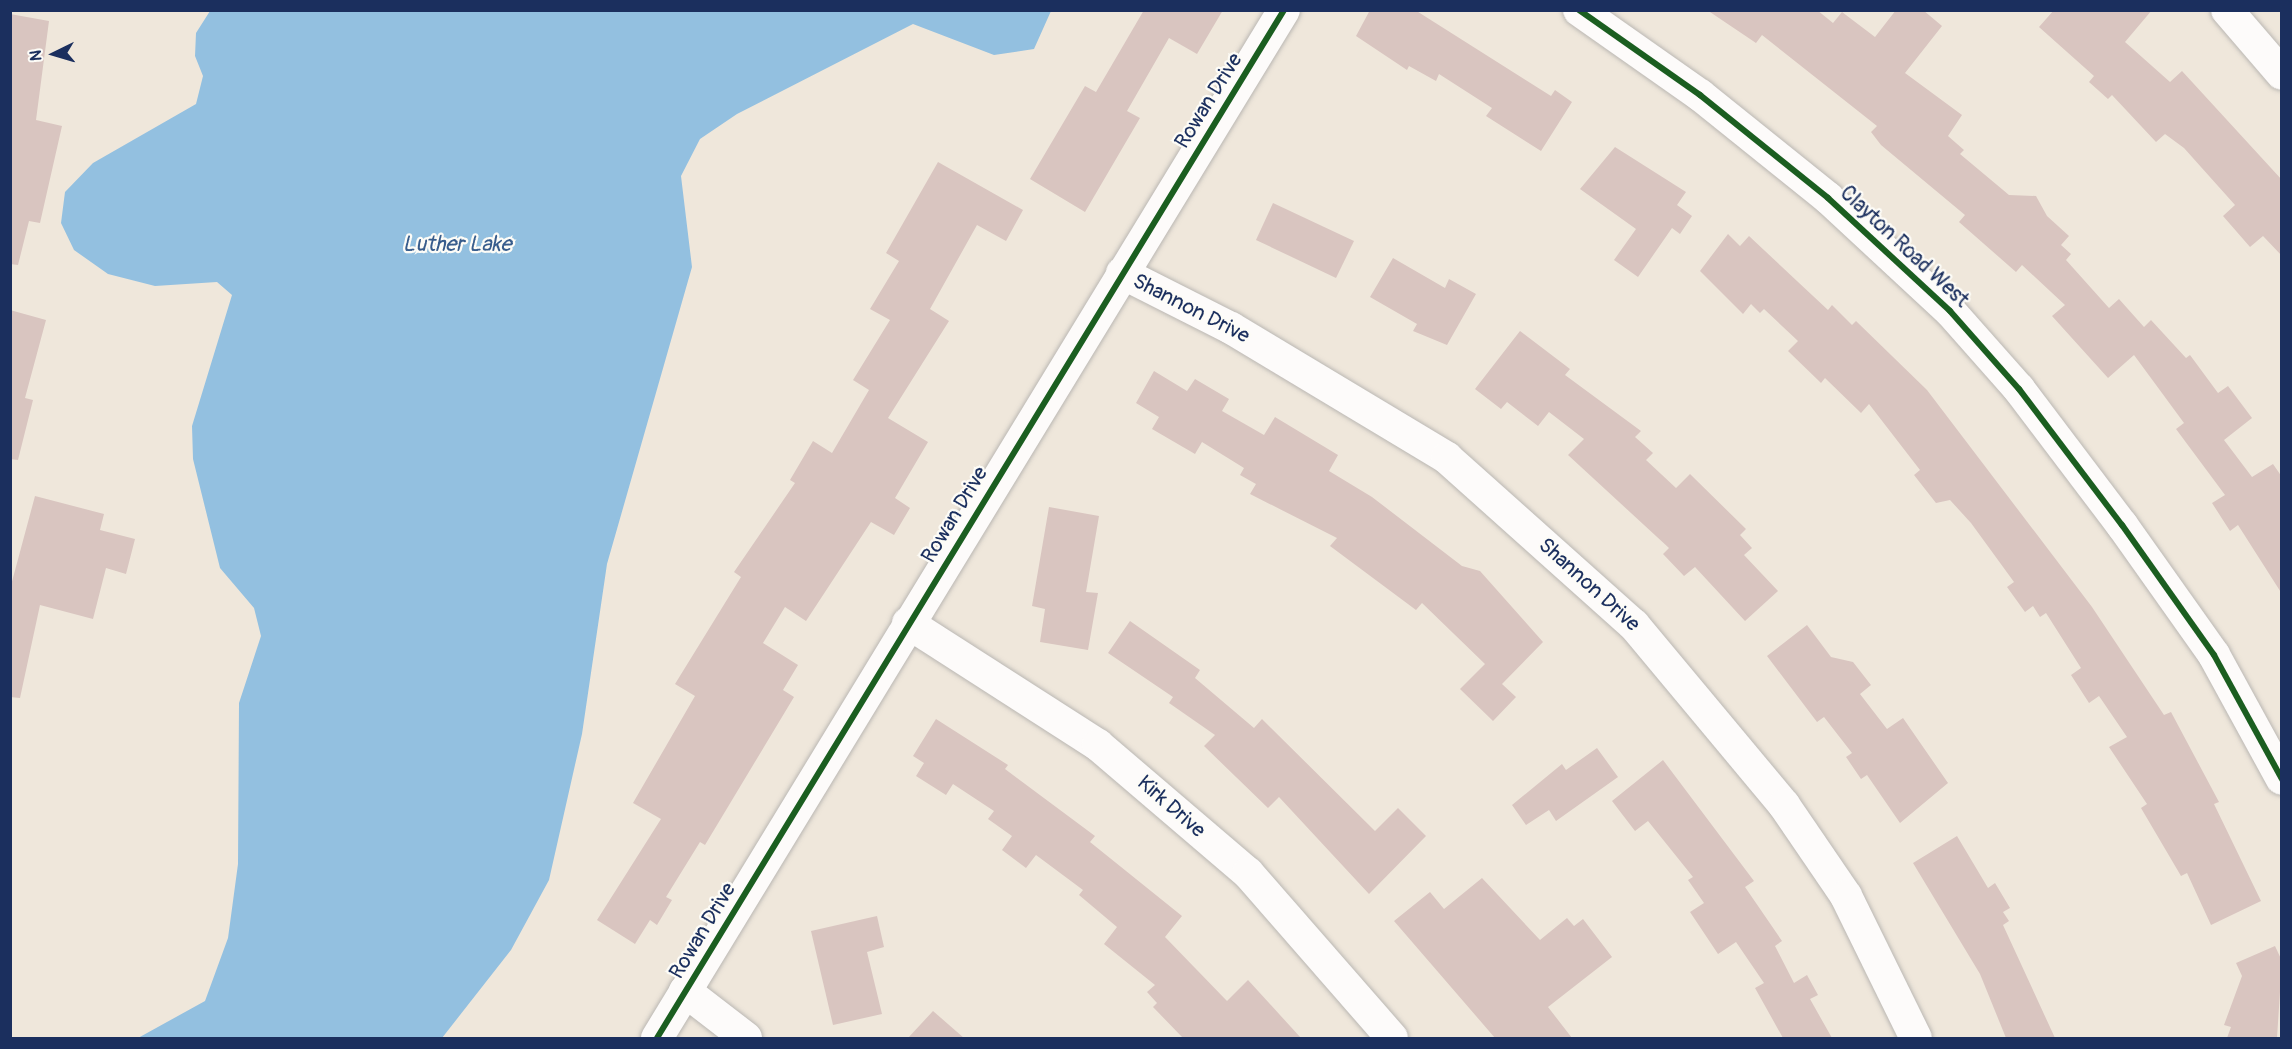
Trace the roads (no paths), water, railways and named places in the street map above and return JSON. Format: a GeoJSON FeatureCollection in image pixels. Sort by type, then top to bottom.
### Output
{"type":"FeatureCollection","features":[{"type":"Feature","properties":{"kind":"street","name":"Rowan Drive"},"geometry":{"type":"LineString","coordinates":[[657,1038],[908,623],[1284,10]]}},
{"type":"Feature","properties":{"kind":"street","name":"Clayton Road West"},"geometry":{"type":"LineString","coordinates":[[1579,10],[1700,96],[1828,198],[1950,311],[2019,389],[2122,525],[2214,655],[2282,779]]}},
{"type":"Feature","properties":{"kind":"street"},"geometry":{"type":"LineString","coordinates":[[2227,10],[2282,74]]}},
{"type":"Feature","properties":{"kind":"street","name":"Shannon Drive"},"geometry":{"type":"LineString","coordinates":[[1122,273],[1231,328],[1447,458],[1634,625],[1784,805],[1846,896],[1916,1038]]}},
{"type":"Feature","properties":{"kind":"street","name":"Kirk Drive"},"geometry":{"type":"LineString","coordinates":[[908,623],[1098,745],[1248,873],[1392,1038]]}},
{"type":"Feature","properties":{"kind":"street"},"geometry":{"type":"LineString","coordinates":[[685,991],[746,1038]]}},
{"type":"Feature","properties":{"kind":"water","name":"Luther Lake"},"geometry":{"type":"Polygon","coordinates":[[[210,11],[1051,11],[1034,49],[994,55],[913,24],[737,114],[700,139],[681,176],[692,267],[607,564],[582,734],[549,880],[511,950],[442,1038],[138,1038],[205,1001],[228,938],[238,864],[239,703],[261,636],[254,608],[220,568],[193,459],[192,426],[232,295],[217,282],[155,286],[108,274],[74,250],[61,223],[65,192],[93,163],[196,104],[203,76],[195,56],[196,33],[210,11]]]}}]}
